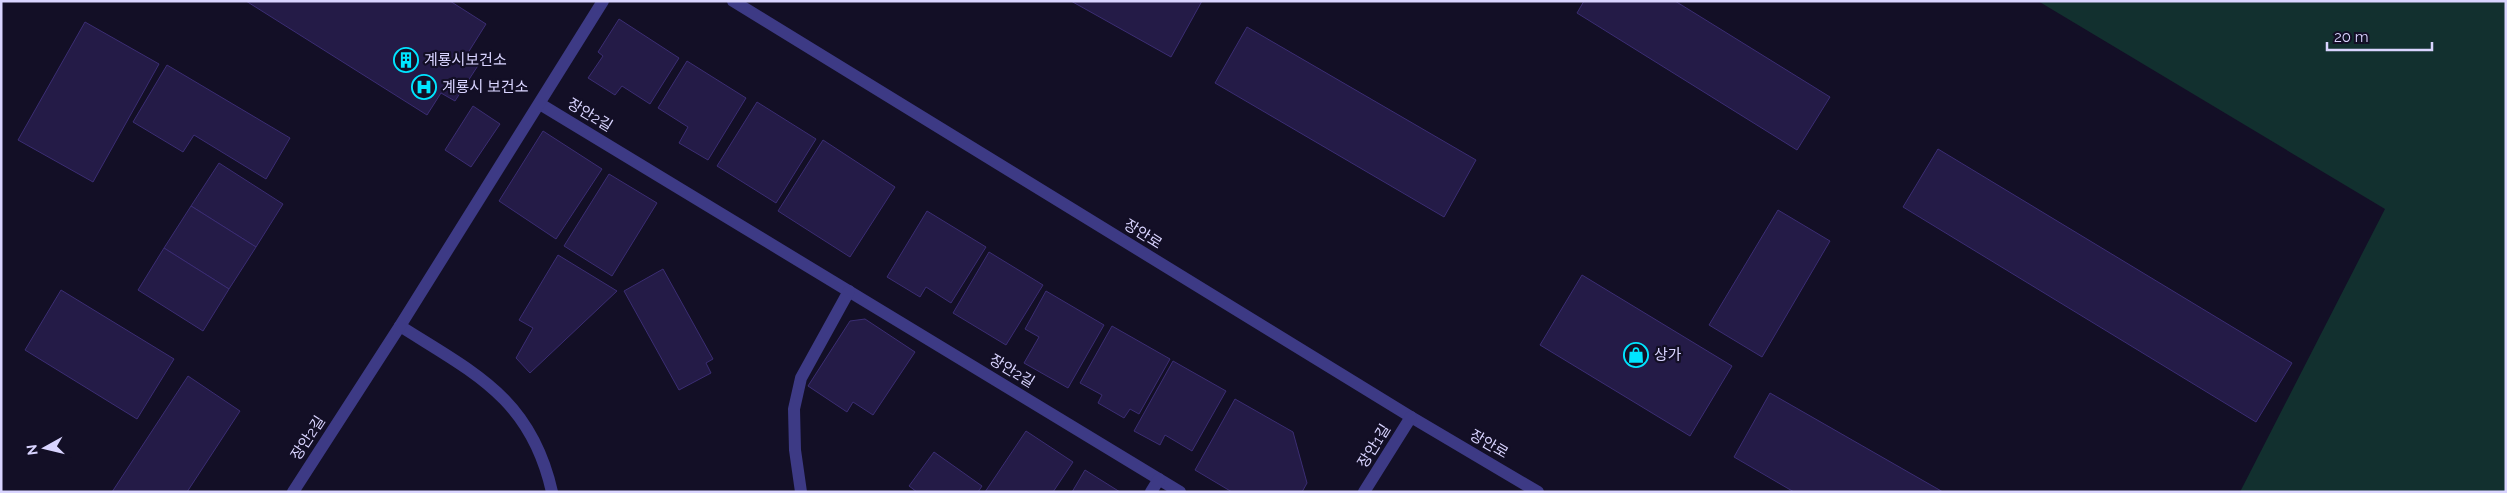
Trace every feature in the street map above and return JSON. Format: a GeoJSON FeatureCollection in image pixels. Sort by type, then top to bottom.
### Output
{"type":"FeatureCollection","features":[{"type":"Feature","properties":{"kind":"street"},"geometry":{"type":"LineString","coordinates":[[540,104],[603,1]]}},
{"type":"Feature","properties":{"kind":"street","name":"장안로"},"geometry":{"type":"LineString","coordinates":[[733,1],[1411,417],[1538,492]]}},
{"type":"Feature","properties":{"kind":"street","name":"장안2길"},"geometry":{"type":"LineString","coordinates":[[293,492],[540,104],[1180,492]]}},
{"type":"Feature","properties":{"kind":"street"},"geometry":{"type":"LineString","coordinates":[[801,492],[795,450],[794,409],[797,394],[801,378],[849,291]]}},
{"type":"Feature","properties":{"kind":"street"},"geometry":{"type":"LineString","coordinates":[[400,326],[483,378],[523,419],[546,467],[552,492]]}},
{"type":"Feature","properties":{"kind":"street","name":"장안1길"},"geometry":{"type":"LineString","coordinates":[[1364,492],[1411,417]]}},
{"type":"Feature","properties":{"kind":"street"},"geometry":{"type":"LineString","coordinates":[[1151,492],[1159,479]]}},
{"type":"Feature","properties":{"kind":"green space"},"geometry":{"type":"Polygon","coordinates":[[[2038,1],[2506,1],[2506,492],[2240,492],[2385,209],[2038,1]]]}},
{"type":"Feature","properties":{"kind":"building","name":"계룡시보건소"},"geometry":{"type":"Polygon","coordinates":[[[246,1],[450,1],[486,24],[466,56],[479,64],[455,101],[441,93],[427,115],[246,1]]]}},
{"type":"Feature","properties":{"kind":"building"},"geometry":{"type":"Polygon","coordinates":[[[1071,1],[1202,1],[1171,57],[1071,1]]]}},
{"type":"Feature","properties":{"kind":"building"},"geometry":{"type":"Polygon","coordinates":[[[1584,1],[1675,1],[1830,97],[1797,150],[1577,13],[1584,1]]]}},
{"type":"Feature","properties":{"kind":"building"},"geometry":{"type":"Polygon","coordinates":[[[619,19],[679,58],[650,104],[622,86],[615,95],[588,78],[603,56],[598,52],[619,19]]]}},
{"type":"Feature","properties":{"kind":"building"},"geometry":{"type":"Polygon","coordinates":[[[85,22],[159,64],[93,182],[18,140],[85,22]]]}},
{"type":"Feature","properties":{"kind":"building"},"geometry":{"type":"Polygon","coordinates":[[[1247,27],[1476,160],[1444,217],[1215,83],[1247,27]]]}},
{"type":"Feature","properties":{"kind":"building"},"geometry":{"type":"Polygon","coordinates":[[[687,61],[746,98],[708,160],[679,143],[688,127],[658,108],[687,61]]]}},
{"type":"Feature","properties":{"kind":"building"},"geometry":{"type":"Polygon","coordinates":[[[167,65],[290,138],[266,179],[194,135],[183,152],[133,122],[167,65]]]}},
{"type":"Feature","properties":{"kind":"building"},"geometry":{"type":"Polygon","coordinates":[[[757,102],[816,139],[776,203],[717,166],[757,102]]]}},
{"type":"Feature","properties":{"kind":"building"},"geometry":{"type":"Polygon","coordinates":[[[473,106],[500,124],[471,167],[445,150],[473,106]]]}},
{"type":"Feature","properties":{"kind":"building"},"geometry":{"type":"Polygon","coordinates":[[[543,131],[602,169],[556,239],[499,201],[543,131]]]}},
{"type":"Feature","properties":{"kind":"building"},"geometry":{"type":"Polygon","coordinates":[[[823,140],[895,187],[850,257],[778,211],[823,140]]]}},
{"type":"Feature","properties":{"kind":"building"},"geometry":{"type":"Polygon","coordinates":[[[1938,149],[2292,363],[2256,422],[1903,207],[1938,149]]]}},
{"type":"Feature","properties":{"kind":"building"},"geometry":{"type":"Polygon","coordinates":[[[219,163],[283,204],[256,247],[191,206],[219,163]]]}},
{"type":"Feature","properties":{"kind":"building"},"geometry":{"type":"Polygon","coordinates":[[[609,174],[657,203],[612,276],[564,246],[609,174]]]}},
{"type":"Feature","properties":{"kind":"building"},"geometry":{"type":"Polygon","coordinates":[[[191,206],[256,247],[229,289],[164,248],[191,206]]]}},
{"type":"Feature","properties":{"kind":"building"},"geometry":{"type":"Polygon","coordinates":[[[1778,210],[1830,241],[1762,357],[1709,325],[1778,210]]]}},
{"type":"Feature","properties":{"kind":"building"},"geometry":{"type":"Polygon","coordinates":[[[927,211],[986,247],[951,303],[926,287],[920,297],[887,277],[927,211]]]}},
{"type":"Feature","properties":{"kind":"building"},"geometry":{"type":"Polygon","coordinates":[[[164,248],[229,289],[203,331],[138,290],[164,248]]]}},
{"type":"Feature","properties":{"kind":"building"},"geometry":{"type":"Polygon","coordinates":[[[989,252],[1043,285],[1006,345],[953,313],[989,252]]]}},
{"type":"Feature","properties":{"kind":"building"},"geometry":{"type":"Polygon","coordinates":[[[558,255],[617,291],[530,373],[516,358],[533,328],[519,320],[558,255]]]}},
{"type":"Feature","properties":{"kind":"building"},"geometry":{"type":"Polygon","coordinates":[[[663,269],[713,359],[706,363],[711,373],[679,390],[624,291],[663,269]]]}},
{"type":"Feature","properties":{"kind":"building","name":"상가"},"geometry":{"type":"Polygon","coordinates":[[[1582,275],[1732,366],[1690,436],[1540,345],[1582,275]]]}},
{"type":"Feature","properties":{"kind":"building"},"geometry":{"type":"Polygon","coordinates":[[[61,290],[174,359],[137,419],[25,350],[61,290]]]}},
{"type":"Feature","properties":{"kind":"building"},"geometry":{"type":"Polygon","coordinates":[[[1046,291],[1104,325],[1068,388],[1024,363],[1039,337],[1025,329],[1046,291]]]}},
{"type":"Feature","properties":{"kind":"building"},"geometry":{"type":"Polygon","coordinates":[[[865,319],[915,352],[873,415],[853,402],[847,412],[808,386],[850,321],[865,319]]]}},
{"type":"Feature","properties":{"kind":"building"},"geometry":{"type":"Polygon","coordinates":[[[1112,326],[1170,359],[1139,414],[1130,409],[1124,418],[1098,403],[1102,395],[1080,383],[1112,326]]]}},
{"type":"Feature","properties":{"kind":"building"},"geometry":{"type":"Polygon","coordinates":[[[1173,361],[1226,391],[1192,451],[1165,435],[1160,445],[1134,431],[1173,361]]]}},
{"type":"Feature","properties":{"kind":"building"},"geometry":{"type":"Polygon","coordinates":[[[188,376],[240,411],[187,492],[112,492],[188,376]]]}},
{"type":"Feature","properties":{"kind":"building"},"geometry":{"type":"Polygon","coordinates":[[[1770,393],[1943,492],[1794,492],[1734,457],[1770,393]]]}},
{"type":"Feature","properties":{"kind":"building"},"geometry":{"type":"Polygon","coordinates":[[[1235,399],[1293,432],[1307,483],[1302,492],[1232,492],[1195,470],[1235,399]]]}},
{"type":"Feature","properties":{"kind":"building"},"geometry":{"type":"Polygon","coordinates":[[[1026,431],[1073,462],[1053,492],[985,492],[1026,431]]]}},
{"type":"Feature","properties":{"kind":"building"},"geometry":{"type":"Polygon","coordinates":[[[934,452],[982,486],[978,492],[917,492],[909,486],[934,452]]]}},
{"type":"Feature","properties":{"kind":"building"},"geometry":{"type":"Polygon","coordinates":[[[1085,470],[1120,492],[1072,492],[1085,470]]]}},
{"type":"Feature","properties":{"kind":"place","name":"계룡시보건소"},"geometry":{"type":"Point","coordinates":[406,60]}},
{"type":"Feature","properties":{"kind":"place","name":"계룡시 보건소"},"geometry":{"type":"Point","coordinates":[424,87]}},
{"type":"Feature","properties":{"kind":"place","name":"상가"},"geometry":{"type":"Point","coordinates":[1636,355]}}]}
